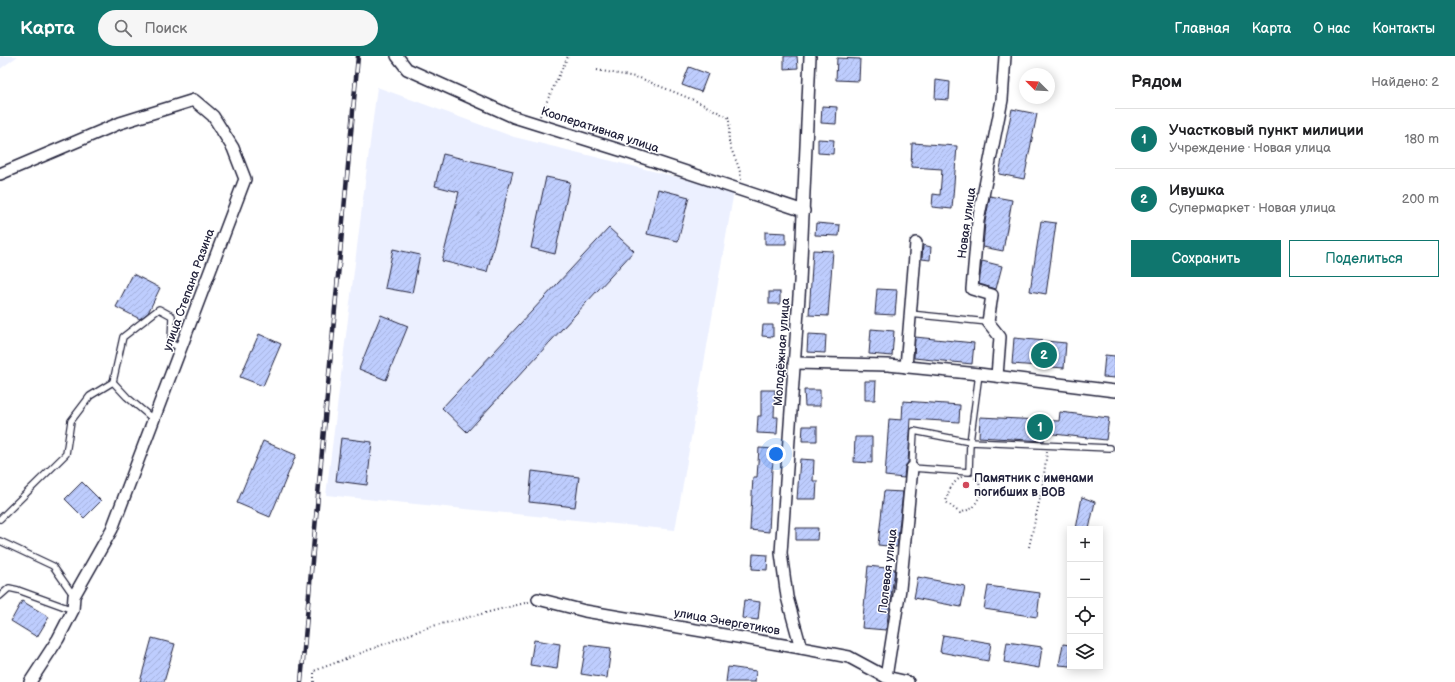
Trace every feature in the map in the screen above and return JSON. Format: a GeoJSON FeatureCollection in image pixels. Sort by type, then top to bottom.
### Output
{"type":"FeatureCollection","features":[{"type":"Feature","properties":{"kind":"street","name":"Кооперативная улица"},"geometry":{"type":"LineString","coordinates":[[397,56],[407,69],[514,117],[804,211]]}},
{"type":"Feature","properties":{"kind":"street","name":"Молодёжная улица"},"geometry":{"type":"LineString","coordinates":[[801,648],[787,597],[781,553],[804,211],[810,56]]}},
{"type":"Feature","properties":{"kind":"street","name":"Новая улица"},"geometry":{"type":"LineString","coordinates":[[988,322],[992,295],[972,289],[978,221],[1002,100],[1005,56]]}},
{"type":"Feature","properties":{"kind":"street","name":"улица Степана Разина"},"geometry":{"type":"LineString","coordinates":[[0,174],[120,123],[194,100],[213,116],[233,148],[245,179],[112,529],[74,596],[73,610],[58,639],[30,682]]}},
{"type":"Feature","properties":{"kind":"street"},"geometry":{"type":"LineString","coordinates":[[906,367],[916,243]]}},
{"type":"Feature","properties":{"kind":"street"},"geometry":{"type":"LineString","coordinates":[[988,322],[1000,337],[997,376]]}},
{"type":"Feature","properties":{"kind":"street"},"geometry":{"type":"LineString","coordinates":[[794,363],[888,365],[1115,390]]}},
{"type":"Feature","properties":{"kind":"street","name":"Полевая улица"},"geometry":{"type":"LineString","coordinates":[[886,677],[900,589],[912,468]]}},
{"type":"Feature","properties":{"kind":"street","name":"улица Энергетиков"},"geometry":{"type":"LineString","coordinates":[[538,599],[585,611],[849,657],[886,677],[908,682]]}},
{"type":"Feature","properties":{"kind":"lane"},"geometry":{"type":"LineString","coordinates":[[0,519],[66,454],[71,421],[90,396],[113,382],[123,337],[159,309],[172,316],[171,344],[181,349]]}},
{"type":"Feature","properties":{"kind":"lane"},"geometry":{"type":"LineString","coordinates":[[910,314],[988,322]]}},
{"type":"Feature","properties":{"kind":"lane"},"geometry":{"type":"LineString","coordinates":[[979,374],[970,442],[969,472],[912,468],[914,431],[970,442],[1110,448]]}},
{"type":"Feature","properties":{"kind":"lane"},"geometry":{"type":"LineString","coordinates":[[113,382],[127,398],[154,421]]}},
{"type":"Feature","properties":{"kind":"lane"},"geometry":{"type":"LineString","coordinates":[[0,541],[53,566],[74,596]]}},
{"type":"Feature","properties":{"kind":"lane"},"geometry":{"type":"LineString","coordinates":[[0,596],[9,588],[73,610]]}},
{"type":"Feature","properties":{"kind":"path"},"geometry":{"type":"LineString","coordinates":[[536,124],[568,56]]}},
{"type":"Feature","properties":{"kind":"path"},"geometry":{"type":"LineString","coordinates":[[597,70],[640,78],[696,101],[728,117],[730,124],[729,141],[741,174],[741,190]]}},
{"type":"Feature","properties":{"kind":"path"},"geometry":{"type":"LineString","coordinates":[[1029,547],[1042,489],[1048,445]]}},
{"type":"Feature","properties":{"kind":"path"},"geometry":{"type":"LineString","coordinates":[[969,472],[979,482],[981,494],[973,508],[960,513],[946,502],[948,490],[957,480],[969,472]]}},
{"type":"Feature","properties":{"kind":"path"},"geometry":{"type":"LineString","coordinates":[[314,682],[314,672],[430,627],[538,599]]}},
{"type":"Feature","properties":{"kind":"shaded area"},"geometry":{"type":"Polygon","coordinates":[[[0,56],[18,56],[0,69],[0,56]]]}},
{"type":"Feature","properties":{"kind":"shaded area"},"geometry":{"type":"Polygon","coordinates":[[[377,87],[514,137],[734,191],[675,530],[326,495],[377,87]]]}},
{"type":"Feature","properties":{"kind":"building"},"geometry":{"type":"Polygon","coordinates":[[[784,56],[797,56],[798,68],[784,69],[784,56]]]}},
{"type":"Feature","properties":{"kind":"building"},"geometry":{"type":"Polygon","coordinates":[[[837,58],[860,59],[859,81],[836,80],[837,58]]]}},
{"type":"Feature","properties":{"kind":"building"},"geometry":{"type":"Polygon","coordinates":[[[689,67],[708,74],[701,92],[682,85],[689,67]]]}},
{"type":"Feature","properties":{"kind":"building"},"geometry":{"type":"Polygon","coordinates":[[[936,80],[950,82],[949,100],[935,99],[936,80]]]}},
{"type":"Feature","properties":{"kind":"building"},"geometry":{"type":"Polygon","coordinates":[[[822,106],[837,107],[836,124],[821,123],[822,106]]]}},
{"type":"Feature","properties":{"kind":"building"},"geometry":{"type":"Polygon","coordinates":[[[1012,109],[1037,114],[1024,179],[999,174],[1012,109]]]}},
{"type":"Feature","properties":{"kind":"building"},"geometry":{"type":"Polygon","coordinates":[[[818,139],[834,140],[833,154],[818,153],[818,139]]]}},
{"type":"Feature","properties":{"kind":"building"},"geometry":{"type":"Polygon","coordinates":[[[912,143],[957,146],[952,209],[932,207],[933,194],[940,195],[942,169],[911,167],[912,143]]]}},
{"type":"Feature","properties":{"kind":"building"},"geometry":{"type":"Polygon","coordinates":[[[443,154],[513,171],[487,272],[442,261],[459,192],[435,186],[443,154]]]}},
{"type":"Feature","properties":{"kind":"building"},"geometry":{"type":"Polygon","coordinates":[[[546,177],[570,182],[555,254],[531,248],[546,177]]]}},
{"type":"Feature","properties":{"kind":"building"},"geometry":{"type":"Polygon","coordinates":[[[658,189],[689,197],[678,241],[647,234],[658,189]]]}},
{"type":"Feature","properties":{"kind":"building"},"geometry":{"type":"Polygon","coordinates":[[[990,196],[1012,200],[1003,251],[983,247],[985,222],[990,196]]]}},
{"type":"Feature","properties":{"kind":"building"},"geometry":{"type":"Polygon","coordinates":[[[1041,221],[1056,223],[1046,294],[1030,291],[1041,221]]]}},
{"type":"Feature","properties":{"kind":"building"},"geometry":{"type":"Polygon","coordinates":[[[816,223],[840,225],[839,236],[815,235],[816,223]]]}},
{"type":"Feature","properties":{"kind":"building"},"geometry":{"type":"Polygon","coordinates":[[[609,228],[634,251],[467,432],[442,408],[609,228]]]}},
{"type":"Feature","properties":{"kind":"building"},"geometry":{"type":"Polygon","coordinates":[[[765,232],[786,233],[786,244],[765,244],[765,232]]]}},
{"type":"Feature","properties":{"kind":"building"},"geometry":{"type":"Polygon","coordinates":[[[923,245],[931,247],[930,260],[922,259],[923,245]]]}},
{"type":"Feature","properties":{"kind":"building"},"geometry":{"type":"Polygon","coordinates":[[[393,249],[420,255],[412,293],[385,288],[393,249]]]}},
{"type":"Feature","properties":{"kind":"building"},"geometry":{"type":"Polygon","coordinates":[[[813,250],[833,251],[828,316],[809,315],[813,250]]]}},
{"type":"Feature","properties":{"kind":"building"},"geometry":{"type":"Polygon","coordinates":[[[982,261],[1002,266],[996,289],[979,284],[982,261]]]}},
{"type":"Feature","properties":{"kind":"building"},"geometry":{"type":"Polygon","coordinates":[[[133,274],[160,288],[148,313],[140,319],[116,307],[133,274]]]}},
{"type":"Feature","properties":{"kind":"building"},"geometry":{"type":"Polygon","coordinates":[[[877,289],[897,290],[895,315],[875,314],[877,289]]]}},
{"type":"Feature","properties":{"kind":"building"},"geometry":{"type":"Polygon","coordinates":[[[769,292],[780,292],[780,304],[769,304],[769,292]]]}},
{"type":"Feature","properties":{"kind":"building"},"geometry":{"type":"Polygon","coordinates":[[[381,315],[408,326],[386,380],[359,369],[381,315]]]}},
{"type":"Feature","properties":{"kind":"building"},"geometry":{"type":"Polygon","coordinates":[[[763,325],[773,325],[773,337],[762,336],[763,325]]]}},
{"type":"Feature","properties":{"kind":"building"},"geometry":{"type":"Polygon","coordinates":[[[871,329],[894,331],[892,356],[869,354],[871,329]]]}},
{"type":"Feature","properties":{"kind":"building"},"geometry":{"type":"Polygon","coordinates":[[[259,334],[281,344],[263,386],[240,377],[259,334]]]}},
{"type":"Feature","properties":{"kind":"building"},"geometry":{"type":"Polygon","coordinates":[[[808,334],[826,335],[825,353],[807,352],[808,334]]]}},
{"type":"Feature","properties":{"kind":"building"},"geometry":{"type":"Polygon","coordinates":[[[915,337],[974,343],[972,364],[914,358],[915,337]]]}},
{"type":"Feature","properties":{"kind":"building"},"geometry":{"type":"Polygon","coordinates":[[[1014,338],[1066,343],[1064,368],[1012,364],[1014,338]]]}},
{"type":"Feature","properties":{"kind":"building"},"geometry":{"type":"Polygon","coordinates":[[[1105,355],[1115,356],[1115,378],[1103,377],[1105,355]]]}},
{"type":"Feature","properties":{"kind":"building"},"geometry":{"type":"Polygon","coordinates":[[[865,381],[876,381],[875,400],[865,400],[865,381]]]}},
{"type":"Feature","properties":{"kind":"building"},"geometry":{"type":"Polygon","coordinates":[[[761,390],[775,390],[774,417],[778,417],[777,434],[757,433],[758,416],[761,416],[761,390]]]}},
{"type":"Feature","properties":{"kind":"building"},"geometry":{"type":"Polygon","coordinates":[[[804,390],[820,390],[820,406],[805,406],[804,390]]]}},
{"type":"Feature","properties":{"kind":"building"},"geometry":{"type":"Polygon","coordinates":[[[903,401],[960,405],[959,422],[911,419],[908,463],[905,467],[904,478],[885,476],[889,419],[902,420],[903,401]]]}},
{"type":"Feature","properties":{"kind":"building"},"geometry":{"type":"Polygon","coordinates":[[[1060,412],[1109,418],[1106,440],[1045,433],[1044,441],[979,437],[980,417],[1059,421],[1060,412]]]}},
{"type":"Feature","properties":{"kind":"building"},"geometry":{"type":"Polygon","coordinates":[[[803,426],[817,426],[817,441],[802,441],[803,426]]]}},
{"type":"Feature","properties":{"kind":"building"},"geometry":{"type":"Polygon","coordinates":[[[855,437],[872,437],[872,463],[854,462],[855,437]]]}},
{"type":"Feature","properties":{"kind":"building"},"geometry":{"type":"Polygon","coordinates":[[[341,438],[372,442],[367,485],[336,481],[341,438]]]}},
{"type":"Feature","properties":{"kind":"building"},"geometry":{"type":"Polygon","coordinates":[[[263,441],[296,455],[270,517],[237,503],[263,441]]]}},
{"type":"Feature","properties":{"kind":"building"},"geometry":{"type":"Polygon","coordinates":[[[759,448],[775,449],[772,469],[769,532],[750,530],[753,477],[757,477],[759,448]]]}},
{"type":"Feature","properties":{"kind":"building"},"geometry":{"type":"Polygon","coordinates":[[[800,459],[814,460],[813,481],[817,481],[816,499],[797,499],[800,459]]]}},
{"type":"Feature","properties":{"kind":"building"},"geometry":{"type":"Polygon","coordinates":[[[532,471],[579,477],[575,507],[529,502],[532,471]]]}},
{"type":"Feature","properties":{"kind":"building"},"geometry":{"type":"Polygon","coordinates":[[[82,482],[101,501],[84,518],[65,499],[82,482]]]}},
{"type":"Feature","properties":{"kind":"building"},"geometry":{"type":"Polygon","coordinates":[[[884,491],[903,492],[897,547],[878,545],[884,491]]]}},
{"type":"Feature","properties":{"kind":"building"},"geometry":{"type":"Polygon","coordinates":[[[1082,497],[1095,502],[1090,526],[1077,526],[1082,497]]]}},
{"type":"Feature","properties":{"kind":"building"},"geometry":{"type":"Polygon","coordinates":[[[796,528],[818,528],[817,540],[796,540],[796,528]]]}},
{"type":"Feature","properties":{"kind":"building"},"geometry":{"type":"Polygon","coordinates":[[[753,554],[768,555],[767,570],[752,569],[753,554]]]}},
{"type":"Feature","properties":{"kind":"building"},"geometry":{"type":"Polygon","coordinates":[[[868,566],[895,569],[886,630],[862,628],[868,566]]]}},
{"type":"Feature","properties":{"kind":"building"},"geometry":{"type":"Polygon","coordinates":[[[918,577],[965,586],[961,607],[914,598],[918,577]]]}},
{"type":"Feature","properties":{"kind":"building"},"geometry":{"type":"Polygon","coordinates":[[[988,586],[1040,593],[1037,617],[984,609],[988,586]]]}},
{"type":"Feature","properties":{"kind":"building"},"geometry":{"type":"Polygon","coordinates":[[[744,600],[760,602],[758,620],[742,618],[744,600]]]}},
{"type":"Feature","properties":{"kind":"building"},"geometry":{"type":"Polygon","coordinates":[[[22,601],[49,617],[37,637],[11,621],[22,601]]]}},
{"type":"Feature","properties":{"kind":"building"},"geometry":{"type":"Polygon","coordinates":[[[943,635],[991,643],[988,661],[940,652],[943,635]]]}},
{"type":"Feature","properties":{"kind":"building"},"geometry":{"type":"Polygon","coordinates":[[[152,638],[175,644],[164,682],[140,682],[152,638]]]}},
{"type":"Feature","properties":{"kind":"building"},"geometry":{"type":"Polygon","coordinates":[[[534,640],[560,644],[557,669],[530,665],[534,640]]]}},
{"type":"Feature","properties":{"kind":"building"},"geometry":{"type":"Polygon","coordinates":[[[1007,642],[1042,647],[1039,668],[1004,662],[1007,642]]]}},
{"type":"Feature","properties":{"kind":"building"},"geometry":{"type":"Polygon","coordinates":[[[1063,644],[1067,645],[1067,666],[1059,665],[1063,644]]]}},
{"type":"Feature","properties":{"kind":"building"},"geometry":{"type":"Polygon","coordinates":[[[586,645],[611,648],[607,678],[581,674],[586,645]]]}},
{"type":"Feature","properties":{"kind":"building"},"geometry":{"type":"Polygon","coordinates":[[[728,667],[756,671],[755,682],[726,682],[728,667]]]}},
{"type":"Feature","properties":{"kind":"railway"},"geometry":{"type":"LineString","coordinates":[[301,682],[358,56]]}},
{"type":"Feature","properties":{"kind":"place","name":"Ивушка"},"geometry":{"type":"Point","coordinates":[1044,355]}},
{"type":"Feature","properties":{"kind":"place","name":"Участковый пункт милиции"},"geometry":{"type":"Point","coordinates":[1040,427]}},
{"type":"Feature","properties":{"kind":"place","name":"Памятник с именами погибших в ВОВ"},"geometry":{"type":"Point","coordinates":[966,485]}}]}
